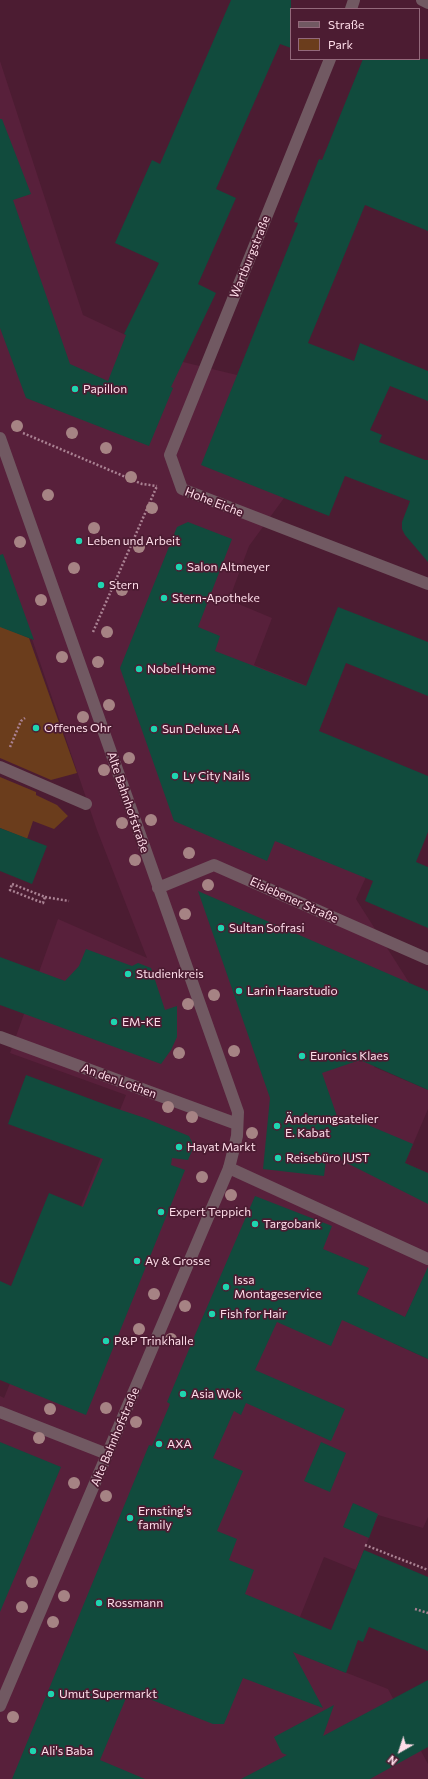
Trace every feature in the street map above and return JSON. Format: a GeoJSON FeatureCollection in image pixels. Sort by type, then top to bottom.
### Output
{"type":"FeatureCollection","features":[{"type":"Feature","properties":{"kind":"street"},"geometry":{"type":"LineString","coordinates":[[422,0],[428,3]]}},
{"type":"Feature","properties":{"kind":"street","name":"Wartburgstraße"},"geometry":{"type":"LineString","coordinates":[[170,455],[330,60]]}},
{"type":"Feature","properties":{"kind":"street","name":"Alte Bahnhofstraße"},"geometry":{"type":"LineString","coordinates":[[0,438],[238,1112],[237,1136],[229,1168],[0,1706]]}},
{"type":"Feature","properties":{"kind":"street"},"geometry":{"type":"LineString","coordinates":[[170,455],[182,489]]}},
{"type":"Feature","properties":{"kind":"street","name":"Hohe Eiche"},"geometry":{"type":"LineString","coordinates":[[182,489],[428,584]]}},
{"type":"Feature","properties":{"kind":"street"},"geometry":{"type":"LineString","coordinates":[[0,767],[86,804]]}},
{"type":"Feature","properties":{"kind":"street","name":"Eislebener Straße"},"geometry":{"type":"LineString","coordinates":[[158,888],[214,865],[428,959]]}},
{"type":"Feature","properties":{"kind":"street","name":"An den Lothen"},"geometry":{"type":"LineString","coordinates":[[0,1037],[237,1124]]}},
{"type":"Feature","properties":{"kind":"street"},"geometry":{"type":"LineString","coordinates":[[229,1168],[428,1259]]}},
{"type":"Feature","properties":{"kind":"street"},"geometry":{"type":"LineString","coordinates":[[0,1412],[107,1454]]}},
{"type":"Feature","properties":{"kind":"path","name":"Hohe Eiche"},"geometry":{"type":"LineString","coordinates":[[21,432],[142,484],[182,489]]}},
{"type":"Feature","properties":{"kind":"path"},"geometry":{"type":"LineString","coordinates":[[79,664],[170,455]]}},
{"type":"Feature","properties":{"kind":"path"},"geometry":{"type":"LineString","coordinates":[[0,767],[21,721],[25,718]]}},
{"type":"Feature","properties":{"kind":"path"},"geometry":{"type":"LineString","coordinates":[[45,897],[43,903],[10,890],[10,886],[12,884],[45,897],[69,900]]}},
{"type":"Feature","properties":{"kind":"path"},"geometry":{"type":"LineString","coordinates":[[366,1544],[428,1570]]}},
{"type":"Feature","properties":{"kind":"path"},"geometry":{"type":"LineString","coordinates":[[415,1609],[428,1613]]}},
{"type":"Feature","properties":{"kind":"shaded area"},"geometry":{"type":"Polygon","coordinates":[[[0,61],[83,315],[183,362],[237,375],[319,409],[284,498],[249,546],[229,600],[272,618],[254,665],[333,696],[308,758],[402,797],[356,899],[410,984],[374,1067],[428,1090],[428,1109],[405,1163],[428,1173],[428,1269],[393,1343],[428,1359],[428,1517],[423,1528],[378,1515],[356,1570],[324,1557],[300,1617],[319,1662],[388,1689],[428,1764],[428,1779],[0,1779],[0,1396],[4,1398],[126,1095],[10,1053],[58,919],[147,958],[97,830],[32,639],[0,626],[0,61]]]}},
{"type":"Feature","properties":{"kind":"green space"},"geometry":{"type":"Polygon","coordinates":[[[0,626],[29,638],[77,773],[51,780],[0,758],[0,626]]]}},
{"type":"Feature","properties":{"kind":"green space"},"geometry":{"type":"Polygon","coordinates":[[[0,777],[36,792],[36,795],[57,805],[68,816],[54,829],[33,821],[27,839],[0,828],[0,777]]]}},
{"type":"Feature","properties":{"kind":"building"},"geometry":{"type":"Polygon","coordinates":[[[231,0],[291,0],[290,48],[280,44],[216,189],[236,198],[198,284],[216,293],[171,387],[173,388],[149,446],[26,398],[0,328],[0,119],[2,119],[31,194],[13,200],[70,364],[108,381],[126,335],[124,334],[159,263],[115,243],[152,160],[160,164],[231,0]]]}},
{"type":"Feature","properties":{"kind":"building"},"geometry":{"type":"Polygon","coordinates":[[[428,59],[428,231],[365,205],[308,343],[354,361],[360,343],[428,371],[428,401],[390,386],[370,430],[382,435],[379,442],[428,460],[428,562],[405,535],[402,529],[402,522],[410,501],[345,476],[329,516],[201,465],[298,223],[294,222],[319,159],[322,160],[363,60],[428,59]]]}},
{"type":"Feature","properties":{"kind":"building"},"geometry":{"type":"Polygon","coordinates":[[[188,522],[232,539],[198,627],[220,636],[215,651],[306,686],[338,607],[428,642],[428,696],[346,663],[319,731],[428,776],[428,832],[416,862],[428,867],[428,928],[365,901],[373,881],[275,841],[267,861],[174,821],[120,668],[177,527],[188,522]]]}},
{"type":"Feature","properties":{"kind":"building"},"geometry":{"type":"Polygon","coordinates":[[[3,554],[34,640],[0,627],[0,555],[3,554]]]}},
{"type":"Feature","properties":{"kind":"building"},"geometry":{"type":"Polygon","coordinates":[[[0,828],[47,846],[32,884],[0,871],[0,828]]]}},
{"type":"Feature","properties":{"kind":"building"},"geometry":{"type":"Polygon","coordinates":[[[198,891],[428,991],[428,1090],[360,1060],[322,1073],[340,1125],[356,1120],[413,1144],[405,1163],[428,1173],[428,1204],[327,1153],[324,1176],[263,1169],[270,1098],[198,891]]]}},
{"type":"Feature","properties":{"kind":"building"},"geometry":{"type":"Polygon","coordinates":[[[86,949],[132,966],[138,963],[151,968],[165,1010],[177,1006],[177,1037],[171,1050],[161,1064],[0,1005],[0,957],[65,981],[79,966],[86,949]]]}},
{"type":"Feature","properties":{"kind":"building"},"geometry":{"type":"Polygon","coordinates":[[[26,1075],[145,1118],[189,1136],[194,1146],[188,1160],[172,1158],[171,1165],[185,1170],[86,1415],[0,1380],[0,1281],[11,1286],[49,1193],[83,1207],[103,1159],[8,1124],[26,1075]]]}},
{"type":"Feature","properties":{"kind":"building"},"geometry":{"type":"Polygon","coordinates":[[[255,1196],[332,1226],[323,1249],[369,1268],[357,1294],[405,1317],[428,1267],[428,1359],[342,1320],[331,1346],[277,1322],[255,1370],[345,1409],[331,1441],[246,1403],[241,1415],[234,1411],[213,1458],[243,1471],[217,1531],[237,1539],[229,1560],[254,1570],[245,1594],[331,1630],[364,1550],[428,1577],[428,1651],[369,1627],[363,1642],[358,1640],[346,1673],[293,1652],[323,1708],[243,1678],[224,1724],[213,1724],[129,1691],[100,1760],[145,1779],[12,1779],[149,1445],[152,1446],[170,1404],[167,1402],[255,1196]]]}},
{"type":"Feature","properties":{"kind":"building"},"geometry":{"type":"Polygon","coordinates":[[[0,1442],[61,1467],[0,1612],[0,1442]]]}},
{"type":"Feature","properties":{"kind":"building"},"geometry":{"type":"Polygon","coordinates":[[[321,1442],[346,1453],[330,1492],[304,1481],[321,1442]]]}},
{"type":"Feature","properties":{"kind":"building"},"geometry":{"type":"Polygon","coordinates":[[[353,1503],[378,1514],[369,1538],[343,1527],[353,1503]]]}},
{"type":"Feature","properties":{"kind":"building"},"geometry":{"type":"Polygon","coordinates":[[[428,1680],[428,1747],[370,1779],[241,1779],[287,1755],[282,1753],[274,1737],[334,1705],[323,1736],[428,1680]]]}},
{"type":"Feature","properties":{"kind":"place","name":"Papillon"},"geometry":{"type":"Point","coordinates":[75,389]}},
{"type":"Feature","properties":{"kind":"place","name":"Leben und Arbeit"},"geometry":{"type":"Point","coordinates":[79,541]}},
{"type":"Feature","properties":{"kind":"place","name":"Salon Altmeyer"},"geometry":{"type":"Point","coordinates":[179,567]}},
{"type":"Feature","properties":{"kind":"place","name":"Stern"},"geometry":{"type":"Point","coordinates":[101,585]}},
{"type":"Feature","properties":{"kind":"place","name":"Stern-Apotheke"},"geometry":{"type":"Point","coordinates":[164,598]}},
{"type":"Feature","properties":{"kind":"place","name":"Nobel Home"},"geometry":{"type":"Point","coordinates":[139,669]}},
{"type":"Feature","properties":{"kind":"place","name":"Offenes Ohr"},"geometry":{"type":"Point","coordinates":[36,728]}},
{"type":"Feature","properties":{"kind":"place","name":"Sun Deluxe LA"},"geometry":{"type":"Point","coordinates":[154,729]}},
{"type":"Feature","properties":{"kind":"place","name":"Ly City Nails"},"geometry":{"type":"Point","coordinates":[175,776]}},
{"type":"Feature","properties":{"kind":"place","name":"Sultan Sofrasi"},"geometry":{"type":"Point","coordinates":[221,928]}},
{"type":"Feature","properties":{"kind":"place","name":"Studienkreis"},"geometry":{"type":"Point","coordinates":[128,974]}},
{"type":"Feature","properties":{"kind":"place","name":"Larin Haarstudio"},"geometry":{"type":"Point","coordinates":[239,991]}},
{"type":"Feature","properties":{"kind":"place","name":"EM-KE"},"geometry":{"type":"Point","coordinates":[114,1022]}},
{"type":"Feature","properties":{"kind":"place","name":"Euronics Klaes"},"geometry":{"type":"Point","coordinates":[302,1056]}},
{"type":"Feature","properties":{"kind":"place","name":"Änderungsatelier E. Kabat"},"geometry":{"type":"Point","coordinates":[277,1126]}},
{"type":"Feature","properties":{"kind":"place","name":"Hayat Markt"},"geometry":{"type":"Point","coordinates":[179,1147]}},
{"type":"Feature","properties":{"kind":"place","name":"Reisebüro JUST"},"geometry":{"type":"Point","coordinates":[278,1158]}},
{"type":"Feature","properties":{"kind":"place","name":"Expert Teppich"},"geometry":{"type":"Point","coordinates":[161,1212]}},
{"type":"Feature","properties":{"kind":"place","name":"Targobank"},"geometry":{"type":"Point","coordinates":[255,1224]}},
{"type":"Feature","properties":{"kind":"place","name":"Ay & Grosse"},"geometry":{"type":"Point","coordinates":[137,1261]}},
{"type":"Feature","properties":{"kind":"place","name":"Issa Montageservice"},"geometry":{"type":"Point","coordinates":[226,1287]}},
{"type":"Feature","properties":{"kind":"place","name":"Fish for Hair"},"geometry":{"type":"Point","coordinates":[212,1314]}},
{"type":"Feature","properties":{"kind":"place","name":"P&P Trinkhalle"},"geometry":{"type":"Point","coordinates":[106,1341]}},
{"type":"Feature","properties":{"kind":"place","name":"Asia Wok"},"geometry":{"type":"Point","coordinates":[183,1394]}},
{"type":"Feature","properties":{"kind":"place","name":"AXA"},"geometry":{"type":"Point","coordinates":[159,1444]}},
{"type":"Feature","properties":{"kind":"place","name":"Ernsting's family"},"geometry":{"type":"Point","coordinates":[130,1518]}},
{"type":"Feature","properties":{"kind":"place","name":"Rossmann"},"geometry":{"type":"Point","coordinates":[99,1603]}},
{"type":"Feature","properties":{"kind":"place","name":"Umut Supermarkt"},"geometry":{"type":"Point","coordinates":[51,1694]}},
{"type":"Feature","properties":{"kind":"place","name":"Ali's Baba"},"geometry":{"type":"Point","coordinates":[33,1751]}}]}
